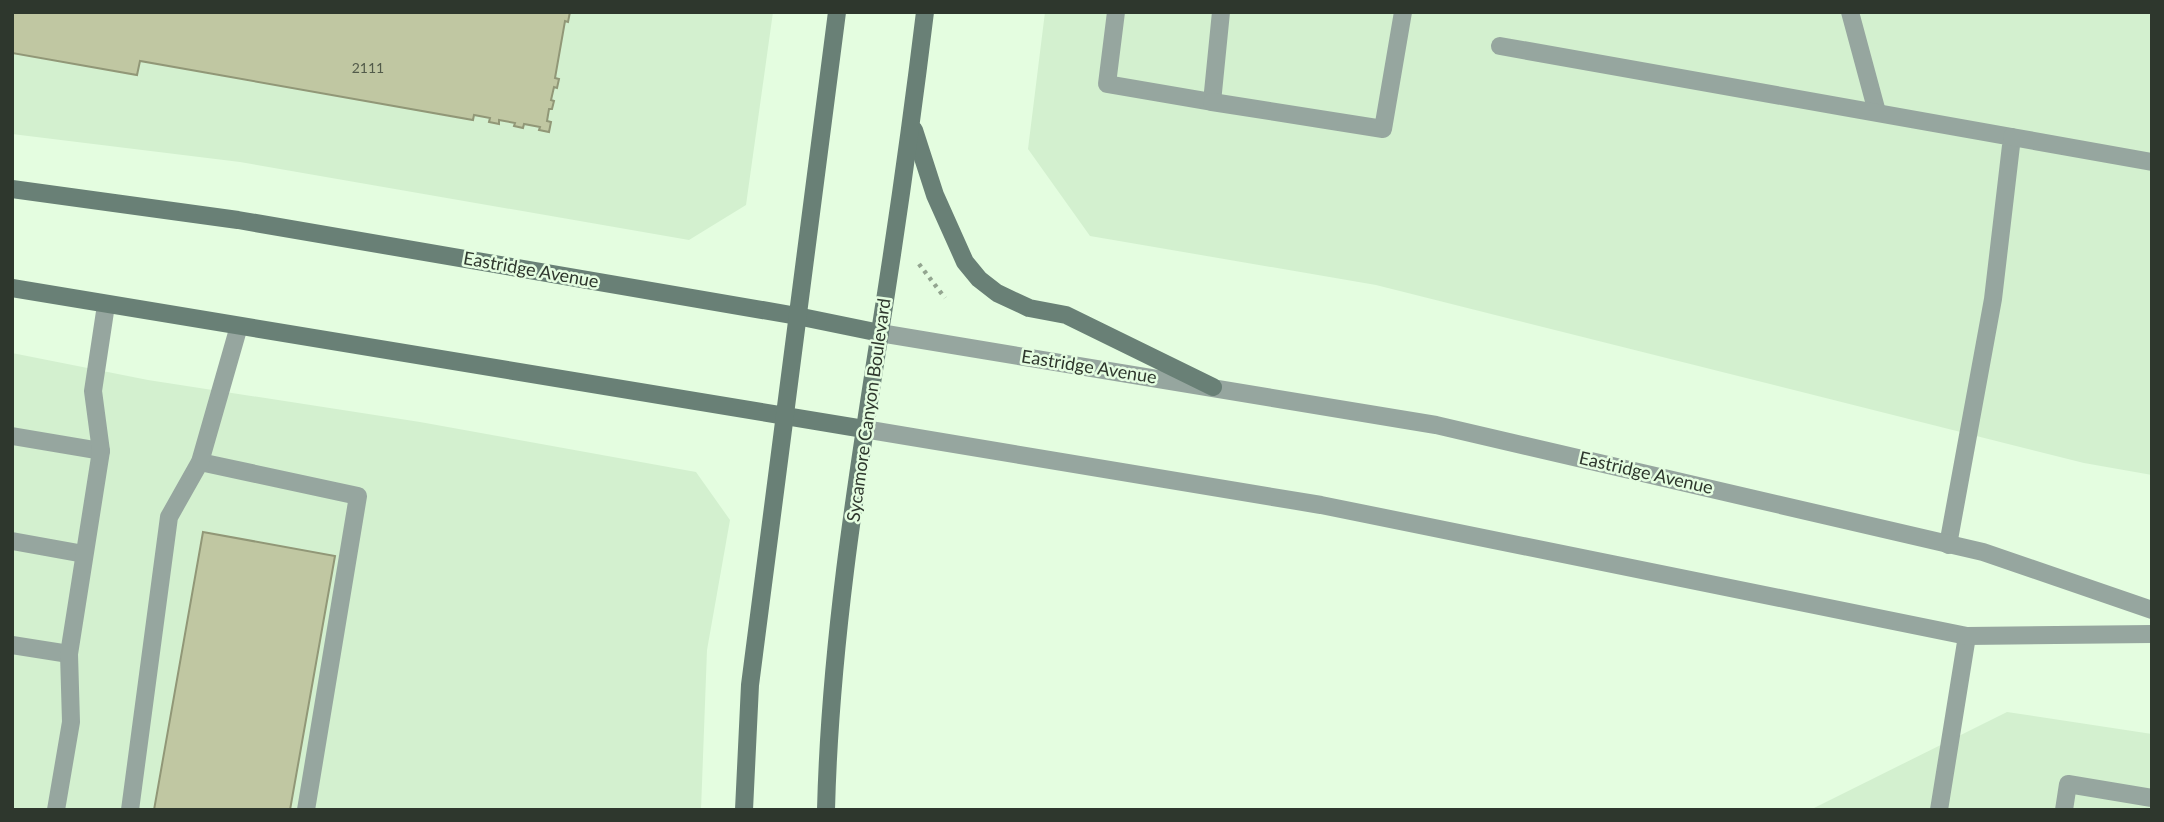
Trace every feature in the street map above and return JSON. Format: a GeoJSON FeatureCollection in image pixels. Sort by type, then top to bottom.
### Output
{"type":"FeatureCollection","features":[{"type":"Feature","properties":{"kind":"main road"},"geometry":{"type":"LineString","coordinates":[[744,810],[750,685],[837,12]]}},
{"type":"Feature","properties":{"kind":"main road","name":"Sycamore Canyon Boulevard"},"geometry":{"type":"LineString","coordinates":[[826,810],[831,692],[864,429],[912,123],[925,12]]}},
{"type":"Feature","properties":{"kind":"main road"},"geometry":{"type":"LineString","coordinates":[[912,123],[935,195],[965,262],[979,279],[997,293],[1030,308],[1066,315],[1213,387]]}},
{"type":"Feature","properties":{"kind":"main road","name":"Eastridge Avenue"},"geometry":{"type":"LineString","coordinates":[[12,189],[238,220],[797,316],[880,333]]}},
{"type":"Feature","properties":{"kind":"main road"},"geometry":{"type":"LineString","coordinates":[[12,288],[864,429]]}},
{"type":"Feature","properties":{"kind":"street"},"geometry":{"type":"LineString","coordinates":[[1116,12],[1107,84],[1212,103],[1383,128],[1403,12]]}},
{"type":"Feature","properties":{"kind":"street"},"geometry":{"type":"LineString","coordinates":[[1212,103],[1221,12]]}},
{"type":"Feature","properties":{"kind":"street"},"geometry":{"type":"LineString","coordinates":[[1850,12],[1877,112]]}},
{"type":"Feature","properties":{"kind":"street"},"geometry":{"type":"LineString","coordinates":[[1500,46],[2152,162]]}},
{"type":"Feature","properties":{"kind":"street"},"geometry":{"type":"LineString","coordinates":[[1948,545],[1993,299],[2012,137]]}},
{"type":"Feature","properties":{"kind":"street"},"geometry":{"type":"LineString","coordinates":[[56,810],[71,722],[69,654],[101,451],[93,391],[106,305]]}},
{"type":"Feature","properties":{"kind":"street"},"geometry":{"type":"LineString","coordinates":[[130,810],[169,517],[200,462],[239,326]]}},
{"type":"Feature","properties":{"kind":"street","name":"Eastridge Avenue"},"geometry":{"type":"LineString","coordinates":[[880,333],[1436,425],[1983,552],[2152,610]]}},
{"type":"Feature","properties":{"kind":"street"},"geometry":{"type":"LineString","coordinates":[[864,429],[1321,505],[1967,636],[2152,634]]}},
{"type":"Feature","properties":{"kind":"street"},"geometry":{"type":"LineString","coordinates":[[12,436],[101,451]]}},
{"type":"Feature","properties":{"kind":"street"},"geometry":{"type":"LineString","coordinates":[[200,462],[358,496],[306,810]]}},
{"type":"Feature","properties":{"kind":"street"},"geometry":{"type":"LineString","coordinates":[[12,541],[84,554]]}},
{"type":"Feature","properties":{"kind":"street"},"geometry":{"type":"LineString","coordinates":[[1939,810],[1967,636]]}},
{"type":"Feature","properties":{"kind":"street"},"geometry":{"type":"LineString","coordinates":[[12,645],[69,654]]}},
{"type":"Feature","properties":{"kind":"street"},"geometry":{"type":"LineString","coordinates":[[2064,810],[2068,785],[2152,798]]}},
{"type":"Feature","properties":{"kind":"path"},"geometry":{"type":"LineString","coordinates":[[919,264],[945,298]]}},
{"type":"Feature","properties":{"kind":"shaded area"},"geometry":{"type":"Polygon","coordinates":[[[12,12],[773,12],[746,205],[689,240],[240,162],[12,134],[12,12]]]}},
{"type":"Feature","properties":{"kind":"shaded area"},"geometry":{"type":"Polygon","coordinates":[[[1045,12],[2152,12],[2152,475],[2084,463],[1376,285],[1090,236],[1028,149],[1045,12]]]}},
{"type":"Feature","properties":{"kind":"shaded area"},"geometry":{"type":"Polygon","coordinates":[[[12,353],[148,380],[420,422],[696,472],[730,520],[707,650],[701,810],[12,810],[12,353]]]}},
{"type":"Feature","properties":{"kind":"shaded area"},"geometry":{"type":"Polygon","coordinates":[[[2007,712],[2152,734],[2152,810],[1810,810],[2007,712]]]}},
{"type":"Feature","properties":{"kind":"building"},"geometry":{"type":"Polygon","coordinates":[[[12,12],[570,12],[568,22],[565,21],[555,78],[559,79],[557,88],[554,87],[552,109],[549,109],[549,132],[524,124],[523,128],[514,126],[515,123],[499,120],[499,124],[489,122],[490,118],[474,115],[473,120],[140,61],[137,75],[12,53],[12,12]]]}},
{"type":"Feature","properties":{"kind":"building"},"geometry":{"type":"Polygon","coordinates":[[[203,532],[335,556],[290,810],[154,810],[203,532]]]}}]}
